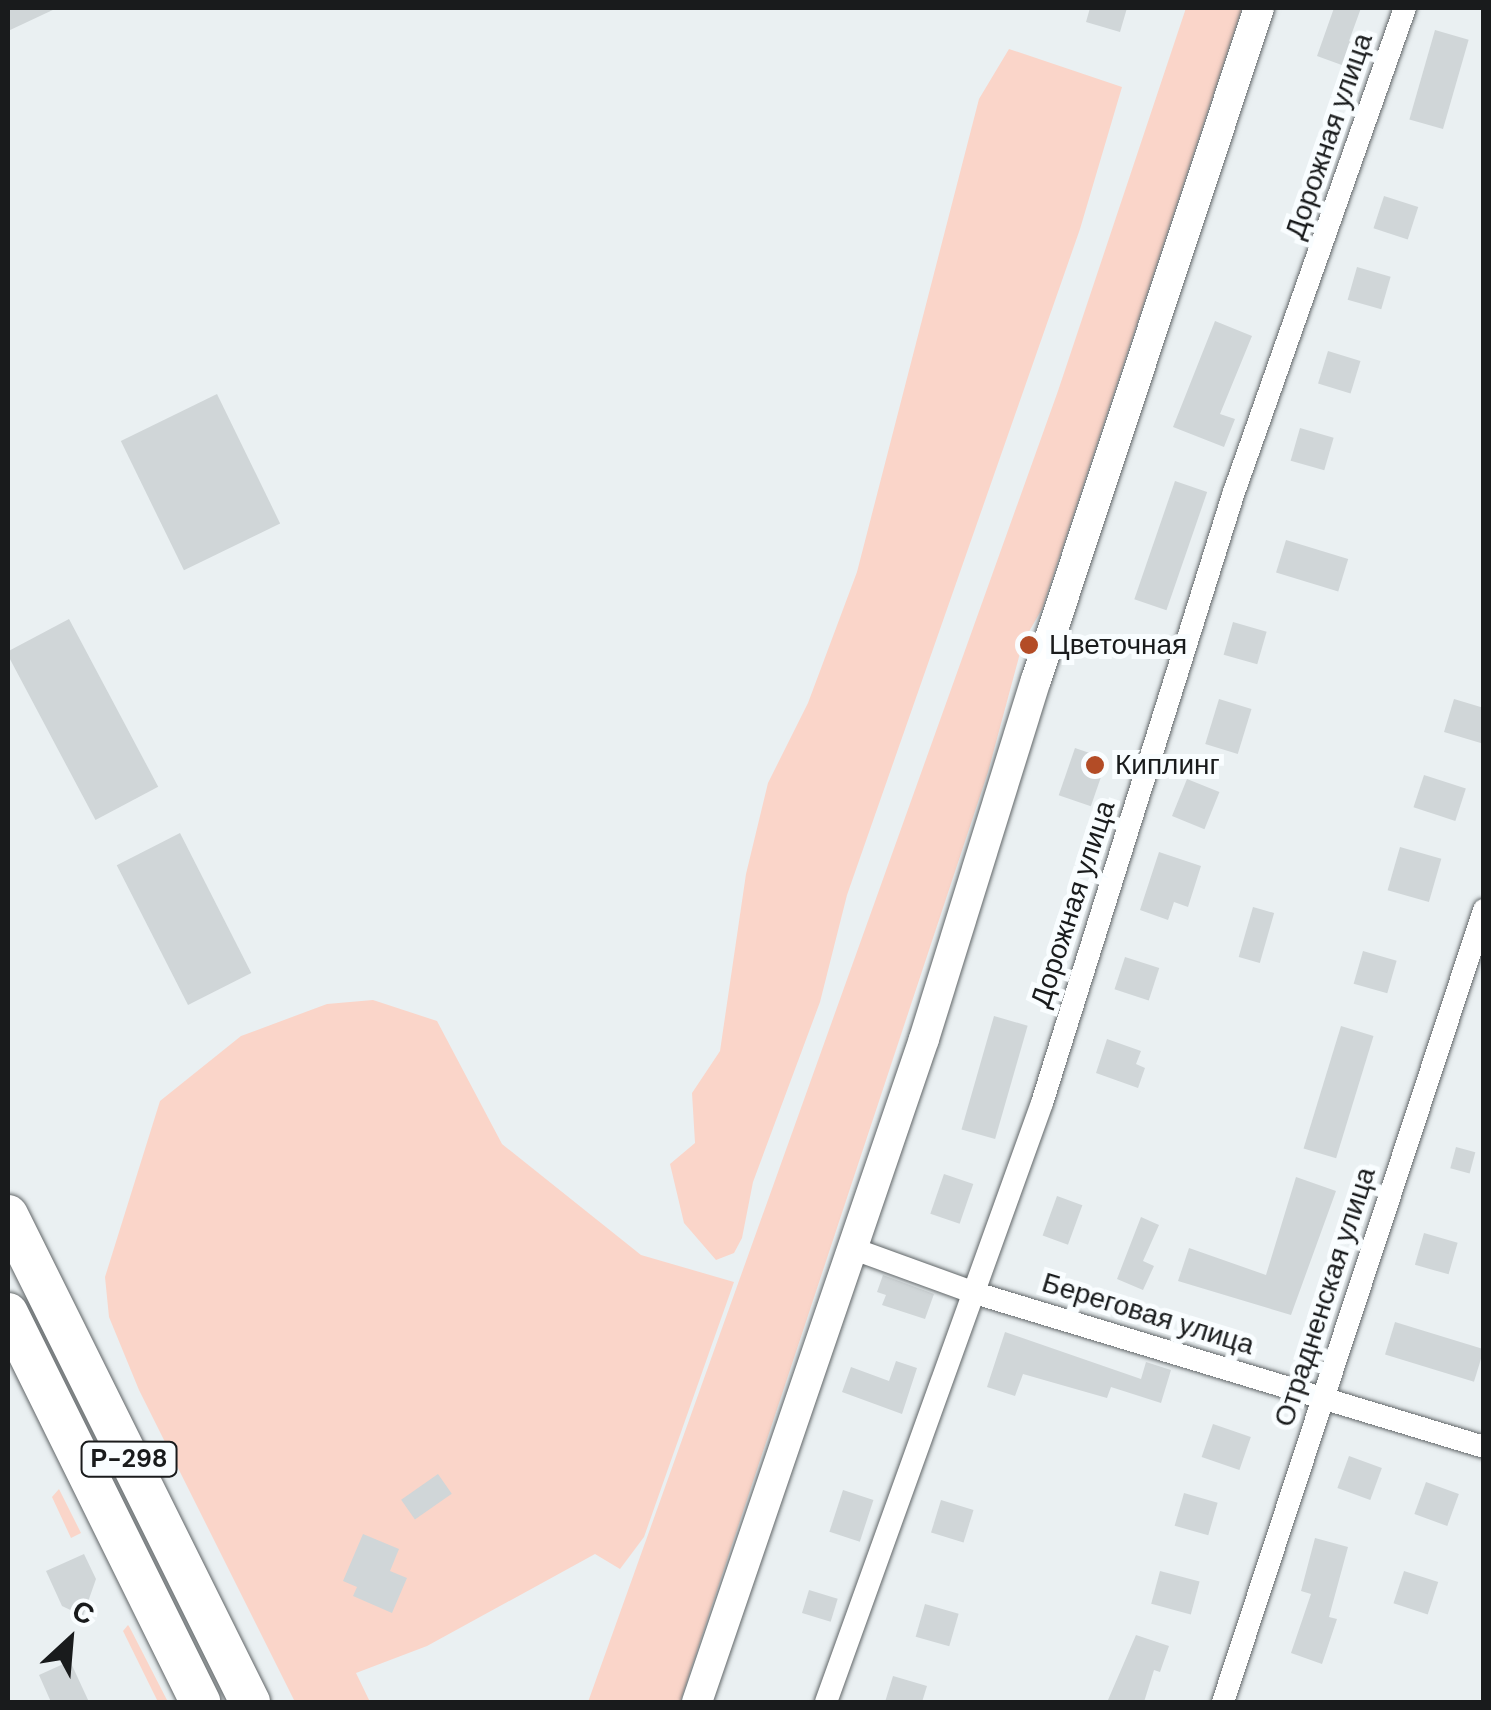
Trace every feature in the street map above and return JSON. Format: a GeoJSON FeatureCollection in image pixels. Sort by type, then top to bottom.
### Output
{"type":"FeatureCollection","features":[{"type":"Feature","properties":{"kind":"highway","name":"Р-298"},"geometry":{"type":"LineString","coordinates":[[8,1215],[250,1702]]}},
{"type":"Feature","properties":{"kind":"highway","name":"Р-298"},"geometry":{"type":"LineString","coordinates":[[8,1313],[200,1702]]}},
{"type":"Feature","properties":{"kind":"street"},"geometry":{"type":"LineString","coordinates":[[697,1702],[854,1250],[1259,8]]}},
{"type":"Feature","properties":{"kind":"street","name":"Дорожная улица"},"geometry":{"type":"LineString","coordinates":[[826,1702],[1042,1103],[1234,492],[1405,8]]}},
{"type":"Feature","properties":{"kind":"street","name":"Отрадненская улица"},"geometry":{"type":"LineString","coordinates":[[1223,1702],[1484,910]]}},
{"type":"Feature","properties":{"kind":"street","name":"Береговая улица"},"geometry":{"type":"LineString","coordinates":[[854,1250],[975,1293],[1484,1447]]}},
{"type":"Feature","properties":{"kind":"shaded area"},"geometry":{"type":"Polygon","coordinates":[[[1186,8],[1242,8],[1042,609],[1023,642],[988,772],[680,1702],[588,1702],[1058,391],[1186,8]]]}},
{"type":"Feature","properties":{"kind":"shaded area"},"geometry":{"type":"Polygon","coordinates":[[[1009,49],[1122,87],[1080,229],[847,895],[820,1002],[753,1182],[742,1238],[734,1253],[716,1260],[684,1223],[670,1164],[695,1143],[692,1093],[720,1051],[746,874],[768,783],[808,703],[857,572],[979,99],[1009,49]]]}},
{"type":"Feature","properties":{"kind":"shaded area"},"geometry":{"type":"Polygon","coordinates":[[[373,1000],[437,1021],[502,1144],[641,1255],[734,1282],[644,1537],[620,1569],[595,1554],[427,1646],[356,1673],[370,1702],[295,1702],[139,1390],[109,1317],[105,1277],[160,1101],[241,1036],[327,1004],[373,1000]]]}},
{"type":"Feature","properties":{"kind":"shaded area"},"geometry":{"type":"Polygon","coordinates":[[[59,1489],[81,1533],[71,1538],[52,1497],[59,1489]]]}},
{"type":"Feature","properties":{"kind":"shaded area"},"geometry":{"type":"Polygon","coordinates":[[[128,1625],[168,1702],[158,1702],[123,1631],[128,1625]]]}},
{"type":"Feature","properties":{"kind":"building"},"geometry":{"type":"Polygon","coordinates":[[[8,8],[57,8],[8,31],[8,8]]]}},
{"type":"Feature","properties":{"kind":"building"},"geometry":{"type":"Polygon","coordinates":[[[1090,8],[1127,8],[1120,32],[1086,22],[1090,8]]]}},
{"type":"Feature","properties":{"kind":"building"},"geometry":{"type":"Polygon","coordinates":[[[1334,8],[1361,8],[1349,41],[1369,48],[1361,72],[1317,56],[1334,8]]]}},
{"type":"Feature","properties":{"kind":"building"},"geometry":{"type":"Polygon","coordinates":[[[1435,30],[1469,40],[1443,129],[1409,119],[1435,30]]]}},
{"type":"Feature","properties":{"kind":"building"},"geometry":{"type":"Polygon","coordinates":[[[1384,196],[1418,207],[1408,239],[1373,228],[1384,196]]]}},
{"type":"Feature","properties":{"kind":"building"},"geometry":{"type":"Polygon","coordinates":[[[1357,267],[1391,277],[1381,309],[1348,300],[1357,267]]]}},
{"type":"Feature","properties":{"kind":"building"},"geometry":{"type":"Polygon","coordinates":[[[1215,321],[1252,336],[1220,414],[1235,419],[1224,447],[1173,427],[1215,321]]]}},
{"type":"Feature","properties":{"kind":"building"},"geometry":{"type":"Polygon","coordinates":[[[1328,351],[1361,361],[1351,393],[1318,384],[1328,351]]]}},
{"type":"Feature","properties":{"kind":"building"},"geometry":{"type":"Polygon","coordinates":[[[217,394],[280,523],[184,570],[121,441],[217,394]]]}},
{"type":"Feature","properties":{"kind":"building"},"geometry":{"type":"Polygon","coordinates":[[[1300,428],[1334,438],[1324,470],[1291,461],[1300,428]]]}},
{"type":"Feature","properties":{"kind":"building"},"geometry":{"type":"Polygon","coordinates":[[[1175,481],[1207,492],[1166,610],[1134,599],[1175,481]]]}},
{"type":"Feature","properties":{"kind":"building"},"geometry":{"type":"Polygon","coordinates":[[[1286,540],[1348,559],[1338,592],[1276,573],[1286,540]]]}},
{"type":"Feature","properties":{"kind":"building"},"geometry":{"type":"Polygon","coordinates":[[[69,619],[158,787],[96,820],[8,656],[8,651],[69,619]]]}},
{"type":"Feature","properties":{"kind":"building"},"geometry":{"type":"Polygon","coordinates":[[[1233,622],[1267,632],[1257,664],[1224,655],[1233,622]]]}},
{"type":"Feature","properties":{"kind":"building"},"geometry":{"type":"Polygon","coordinates":[[[1219,699],[1252,709],[1238,754],[1205,744],[1219,699]]]}},
{"type":"Feature","properties":{"kind":"building"},"geometry":{"type":"Polygon","coordinates":[[[1454,699],[1484,708],[1484,744],[1444,732],[1454,699]]]}},
{"type":"Feature","properties":{"kind":"building"},"geometry":{"type":"Polygon","coordinates":[[[1075,748],[1107,759],[1091,806],[1059,795],[1075,748]]]}},
{"type":"Feature","properties":{"kind":"building"},"geometry":{"type":"Polygon","coordinates":[[[1424,775],[1466,789],[1455,821],[1413,807],[1424,775]]]}},
{"type":"Feature","properties":{"kind":"building"},"geometry":{"type":"Polygon","coordinates":[[[1187,779],[1219,792],[1204,829],[1172,816],[1187,779]]]}},
{"type":"Feature","properties":{"kind":"building"},"geometry":{"type":"Polygon","coordinates":[[[180,833],[251,973],[188,1005],[117,865],[180,833]]]}},
{"type":"Feature","properties":{"kind":"building"},"geometry":{"type":"Polygon","coordinates":[[[1400,847],[1441,859],[1429,902],[1388,890],[1400,847]]]}},
{"type":"Feature","properties":{"kind":"building"},"geometry":{"type":"Polygon","coordinates":[[[1159,852],[1201,866],[1188,907],[1174,902],[1168,920],[1140,910],[1159,852]]]}},
{"type":"Feature","properties":{"kind":"building"},"geometry":{"type":"Polygon","coordinates":[[[1253,907],[1274,913],[1260,963],[1239,957],[1253,907]]]}},
{"type":"Feature","properties":{"kind":"building"},"geometry":{"type":"Polygon","coordinates":[[[1363,951],[1397,961],[1387,993],[1354,984],[1363,951]]]}},
{"type":"Feature","properties":{"kind":"building"},"geometry":{"type":"Polygon","coordinates":[[[1125,957],[1159,968],[1149,1000],[1114,989],[1125,957]]]}},
{"type":"Feature","properties":{"kind":"building"},"geometry":{"type":"Polygon","coordinates":[[[994,1016],[1028,1026],[995,1139],[961,1129],[994,1016]]]}},
{"type":"Feature","properties":{"kind":"building"},"geometry":{"type":"Polygon","coordinates":[[[1341,1026],[1374,1036],[1336,1158],[1304,1148],[1341,1026]]]}},
{"type":"Feature","properties":{"kind":"building"},"geometry":{"type":"Polygon","coordinates":[[[1107,1039],[1141,1051],[1136,1064],[1145,1068],[1138,1088],[1096,1073],[1107,1039]]]}},
{"type":"Feature","properties":{"kind":"building"},"geometry":{"type":"Polygon","coordinates":[[[1456,1147],[1475,1152],[1470,1173],[1450,1168],[1456,1147]]]}},
{"type":"Feature","properties":{"kind":"building"},"geometry":{"type":"Polygon","coordinates":[[[944,1174],[973,1184],[960,1224],[930,1214],[944,1174]]]}},
{"type":"Feature","properties":{"kind":"building"},"geometry":{"type":"Polygon","coordinates":[[[1296,1177],[1336,1191],[1291,1315],[1178,1281],[1189,1248],[1266,1275],[1296,1177]]]}},
{"type":"Feature","properties":{"kind":"building"},"geometry":{"type":"Polygon","coordinates":[[[1057,1196],[1082,1205],[1068,1245],[1043,1235],[1057,1196]]]}},
{"type":"Feature","properties":{"kind":"building"},"geometry":{"type":"Polygon","coordinates":[[[1141,1217],[1159,1225],[1143,1261],[1154,1266],[1143,1290],[1117,1279],[1141,1217]]]}},
{"type":"Feature","properties":{"kind":"building"},"geometry":{"type":"Polygon","coordinates":[[[1424,1233],[1458,1243],[1449,1274],[1415,1265],[1424,1233]]]}},
{"type":"Feature","properties":{"kind":"building"},"geometry":{"type":"Polygon","coordinates":[[[883,1275],[934,1294],[925,1319],[882,1305],[886,1295],[877,1292],[883,1275]]]}},
{"type":"Feature","properties":{"kind":"building"},"geometry":{"type":"Polygon","coordinates":[[[1395,1322],[1484,1349],[1474,1382],[1385,1355],[1395,1322]]]}},
{"type":"Feature","properties":{"kind":"building"},"geometry":{"type":"Polygon","coordinates":[[[1005,1332],[1141,1379],[1146,1362],[1171,1370],[1161,1403],[1111,1387],[1107,1398],[1023,1374],[1015,1396],[987,1387],[1005,1332]]]}},
{"type":"Feature","properties":{"kind":"building"},"geometry":{"type":"Polygon","coordinates":[[[896,1361],[917,1368],[902,1414],[842,1392],[851,1367],[889,1381],[896,1361]]]}},
{"type":"Feature","properties":{"kind":"building"},"geometry":{"type":"Polygon","coordinates":[[[1213,1424],[1251,1437],[1239,1470],[1202,1457],[1213,1424]]]}},
{"type":"Feature","properties":{"kind":"building"},"geometry":{"type":"Polygon","coordinates":[[[1349,1456],[1382,1468],[1370,1500],[1337,1488],[1349,1456]]]}},
{"type":"Feature","properties":{"kind":"building"},"geometry":{"type":"Polygon","coordinates":[[[438,1474],[452,1494],[415,1519],[401,1500],[438,1474]]]}},
{"type":"Feature","properties":{"kind":"building"},"geometry":{"type":"Polygon","coordinates":[[[1426,1482],[1459,1494],[1447,1526],[1414,1514],[1426,1482]]]}},
{"type":"Feature","properties":{"kind":"building"},"geometry":{"type":"Polygon","coordinates":[[[843,1490],[873,1500],[860,1542],[829,1532],[843,1490]]]}},
{"type":"Feature","properties":{"kind":"building"},"geometry":{"type":"Polygon","coordinates":[[[1184,1493],[1218,1503],[1208,1535],[1175,1526],[1184,1493]]]}},
{"type":"Feature","properties":{"kind":"building"},"geometry":{"type":"Polygon","coordinates":[[[941,1500],[974,1510],[964,1542],[931,1533],[941,1500]]]}},
{"type":"Feature","properties":{"kind":"building"},"geometry":{"type":"Polygon","coordinates":[[[363,1534],[399,1549],[390,1571],[407,1578],[392,1613],[353,1596],[357,1587],[343,1581],[363,1534]]]}},
{"type":"Feature","properties":{"kind":"building"},"geometry":{"type":"Polygon","coordinates":[[[1315,1538],[1348,1547],[1329,1617],[1337,1619],[1322,1664],[1291,1653],[1311,1594],[1301,1591],[1315,1538]]]}},
{"type":"Feature","properties":{"kind":"building"},"geometry":{"type":"Polygon","coordinates":[[[84,1554],[96,1579],[83,1616],[62,1606],[46,1571],[84,1554]]]}},
{"type":"Feature","properties":{"kind":"building"},"geometry":{"type":"Polygon","coordinates":[[[1160,1571],[1200,1582],[1191,1614],[1151,1604],[1160,1571]]]}},
{"type":"Feature","properties":{"kind":"building"},"geometry":{"type":"Polygon","coordinates":[[[1404,1571],[1438,1582],[1428,1614],[1393,1603],[1404,1571]]]}},
{"type":"Feature","properties":{"kind":"building"},"geometry":{"type":"Polygon","coordinates":[[[809,1590],[838,1599],[831,1622],[802,1613],[809,1590]]]}},
{"type":"Feature","properties":{"kind":"building"},"geometry":{"type":"Polygon","coordinates":[[[925,1604],[959,1614],[949,1646],[916,1637],[925,1604]]]}},
{"type":"Feature","properties":{"kind":"building"},"geometry":{"type":"Polygon","coordinates":[[[1136,1635],[1169,1646],[1160,1672],[1154,1670],[1144,1702],[1108,1700],[1136,1635]]]}},
{"type":"Feature","properties":{"kind":"building"},"geometry":{"type":"Polygon","coordinates":[[[70,1661],[89,1702],[51,1702],[39,1675],[70,1661]]]}},
{"type":"Feature","properties":{"kind":"building"},"geometry":{"type":"Polygon","coordinates":[[[893,1676],[927,1686],[922,1702],[885,1702],[893,1676]]]}},
{"type":"Feature","properties":{"kind":"place","name":"Цветочная"},"geometry":{"type":"Point","coordinates":[1029,645]}},
{"type":"Feature","properties":{"kind":"place","name":"Киплинг"},"geometry":{"type":"Point","coordinates":[1095,765]}}]}
